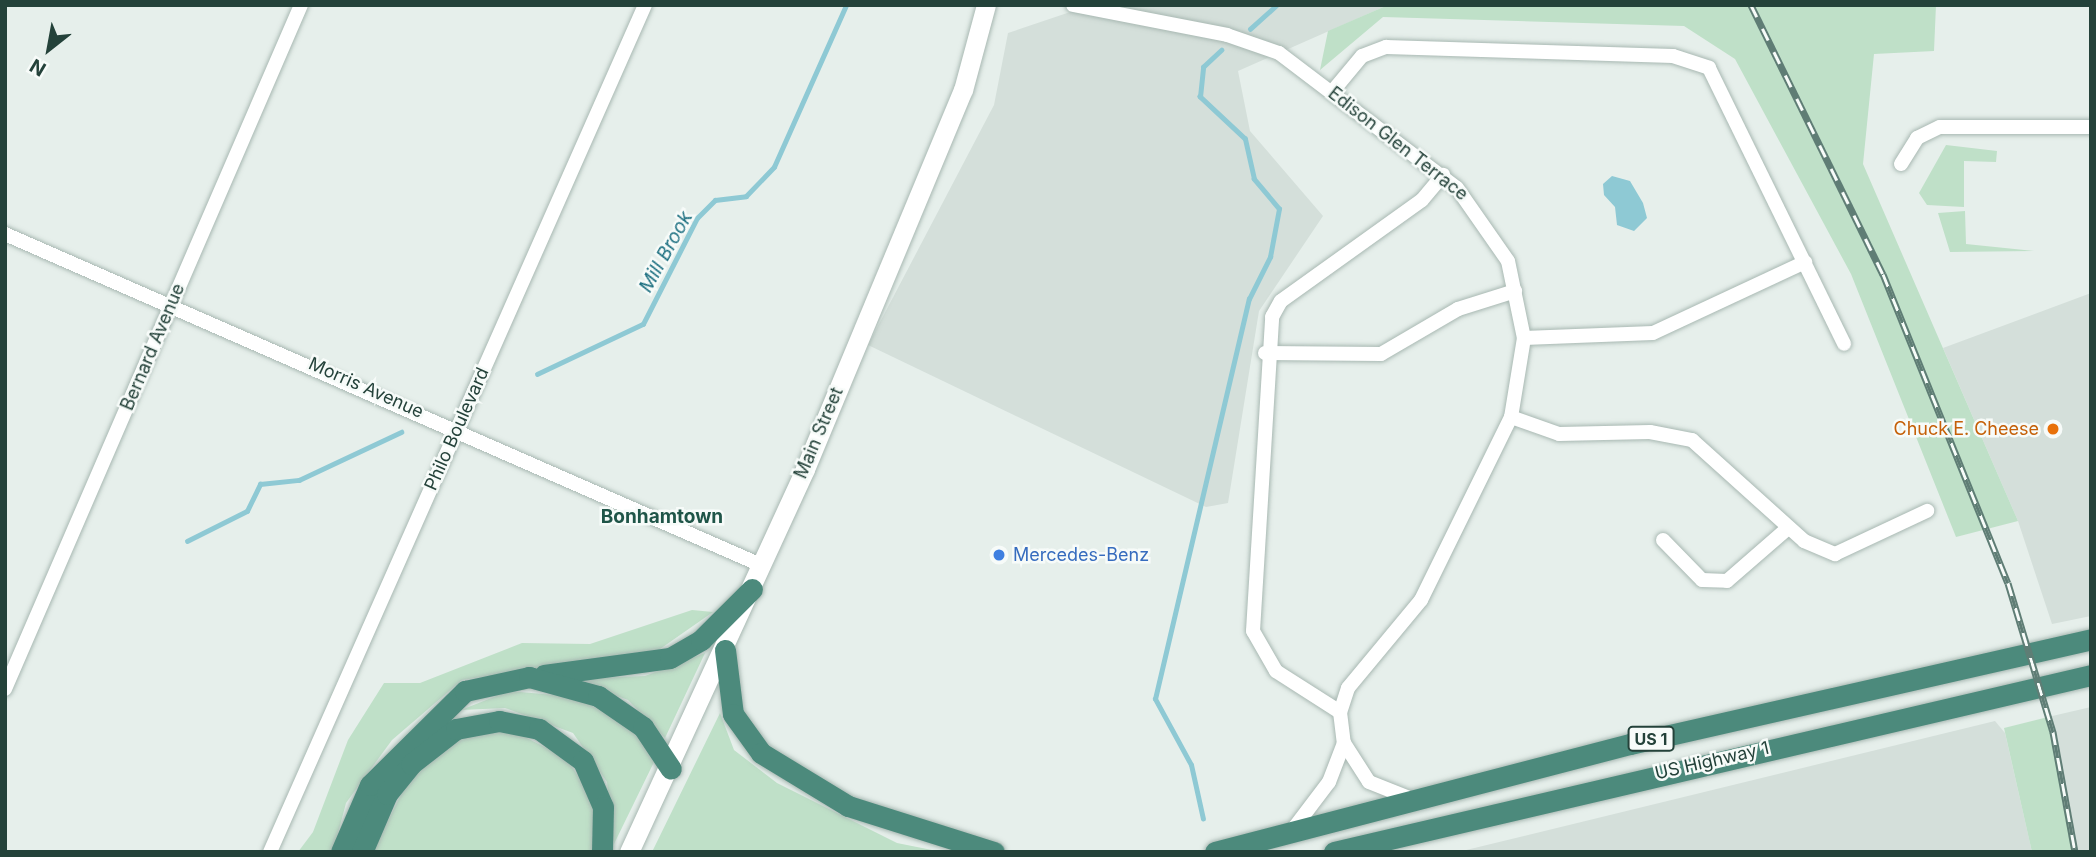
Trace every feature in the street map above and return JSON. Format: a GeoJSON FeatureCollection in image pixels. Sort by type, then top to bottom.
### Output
{"type":"FeatureCollection","features":[{"type":"Feature","properties":{"kind":"highway"},"geometry":{"type":"LineString","coordinates":[[341,852],[370,785],[429,720],[465,691],[529,677],[659,663],[692,647],[752,589]]}},
{"type":"Feature","properties":{"kind":"highway","name":"US 1"},"geometry":{"type":"LineString","coordinates":[[1214,852],[1630,744],[2091,639]]}},
{"type":"Feature","properties":{"kind":"highway"},"geometry":{"type":"LineString","coordinates":[[725,650],[733,714],[761,753],[848,806],[994,852]]}},
{"type":"Feature","properties":{"kind":"highway","name":"US Highway 1"},"geometry":{"type":"LineString","coordinates":[[1334,852],[2091,675]]}},
{"type":"Feature","properties":{"kind":"highway"},"geometry":{"type":"LineString","coordinates":[[529,677],[612,703],[643,727],[671,769]]}},
{"type":"Feature","properties":{"kind":"highway"},"geometry":{"type":"LineString","coordinates":[[362,852],[387,794],[411,764],[456,729],[499,721],[539,729],[583,761],[603,807],[602,852]]}},
{"type":"Feature","properties":{"kind":"main road","name":"Main Street"},"geometry":{"type":"LineString","coordinates":[[629,852],[671,769],[763,566],[963,89],[986,5]]}},
{"type":"Feature","properties":{"kind":"street","name":"Bernard Avenue"},"geometry":{"type":"LineString","coordinates":[[5,689],[301,5]]}},
{"type":"Feature","properties":{"kind":"street","name":"Philo Boulevard"},"geometry":{"type":"LineString","coordinates":[[270,852],[645,5]]}},
{"type":"Feature","properties":{"kind":"street","name":"Edison Glen Terrace"},"geometry":{"type":"LineString","coordinates":[[1073,5],[1257,43],[1332,92],[1443,175],[1497,239],[1515,291],[1524,338],[1511,417],[1422,600],[1367,659],[1340,712]]}},
{"type":"Feature","properties":{"kind":"street"},"geometry":{"type":"LineString","coordinates":[[1332,92],[1362,56],[1386,47],[1692,61],[1717,78],[1844,344]]}},
{"type":"Feature","properties":{"kind":"street"},"geometry":{"type":"LineString","coordinates":[[1901,164],[1917,138],[1940,127],[2091,127]]}},
{"type":"Feature","properties":{"kind":"street"},"geometry":{"type":"LineString","coordinates":[[1416,801],[1369,782],[1345,743],[1340,712],[1276,671],[1252,631],[1265,353],[1281,301],[1422,200],[1443,175]]}},
{"type":"Feature","properties":{"kind":"street","name":"Morris Avenue"},"geometry":{"type":"LineString","coordinates":[[5,234],[172,303],[458,428],[763,566]]}},
{"type":"Feature","properties":{"kind":"street"},"geometry":{"type":"LineString","coordinates":[[1524,338],[1653,333],[1805,262]]}},
{"type":"Feature","properties":{"kind":"street"},"geometry":{"type":"LineString","coordinates":[[1265,353],[1381,354],[1458,309],[1515,291]]}},
{"type":"Feature","properties":{"kind":"street"},"geometry":{"type":"LineString","coordinates":[[1511,417],[1559,434],[1650,432],[1692,440],[1788,528],[1835,554],[1927,511]]}},
{"type":"Feature","properties":{"kind":"street"},"geometry":{"type":"LineString","coordinates":[[1663,540],[1702,580],[1727,581],[1788,528]]}},
{"type":"Feature","properties":{"kind":"street"},"geometry":{"type":"LineString","coordinates":[[1291,832],[1329,782],[1345,743]]}},
{"type":"Feature","properties":{"kind":"shaded area"},"geometry":{"type":"Polygon","coordinates":[[[1091,5],[1388,5],[1238,71],[1250,131],[1323,216],[1259,311],[1228,503],[1206,507],[868,345],[994,105],[1008,33],[1091,5]]]}},
{"type":"Feature","properties":{"kind":"shaded area"},"geometry":{"type":"Polygon","coordinates":[[[2091,293],[2091,616],[2052,624],[2018,521],[1943,348],[2091,293]]]}},
{"type":"Feature","properties":{"kind":"shaded area"},"geometry":{"type":"Polygon","coordinates":[[[2091,707],[2091,852],[2074,852],[2048,717],[2091,707]]]}},
{"type":"Feature","properties":{"kind":"shaded area"},"geometry":{"type":"Polygon","coordinates":[[[1995,721],[2005,733],[2032,852],[1458,852],[1995,721]]]}},
{"type":"Feature","properties":{"kind":"green space"},"geometry":{"type":"Polygon","coordinates":[[[1388,5],[1936,5],[1934,51],[1874,54],[1863,164],[2018,521],[1956,537],[1851,274],[1735,59],[1684,26],[1383,17],[1320,70],[1328,31],[1388,5]]]}},
{"type":"Feature","properties":{"kind":"green space"},"geometry":{"type":"Polygon","coordinates":[[[1946,145],[1997,151],[1996,162],[1964,161],[1964,207],[1927,205],[1919,193],[1946,145]]]}},
{"type":"Feature","properties":{"kind":"green space"},"geometry":{"type":"Polygon","coordinates":[[[1965,211],[1966,244],[2034,251],[1950,252],[1938,213],[1965,211]]]}},
{"type":"Feature","properties":{"kind":"green space"},"geometry":{"type":"Polygon","coordinates":[[[692,610],[713,612],[660,649],[462,680],[392,740],[346,803],[333,852],[298,852],[313,832],[348,740],[384,683],[420,683],[522,643],[590,644],[692,610]]]}},
{"type":"Feature","properties":{"kind":"green space"},"geometry":{"type":"Polygon","coordinates":[[[705,653],[665,738],[628,700],[571,679],[645,676],[705,653]]]}},
{"type":"Feature","properties":{"kind":"green space"},"geometry":{"type":"Polygon","coordinates":[[[509,691],[577,697],[635,731],[654,762],[614,844],[607,782],[573,733],[505,708],[461,710],[509,691]]]}},
{"type":"Feature","properties":{"kind":"green space"},"geometry":{"type":"Polygon","coordinates":[[[720,713],[734,750],[777,783],[897,843],[942,852],[652,852],[720,713]]]}},
{"type":"Feature","properties":{"kind":"green space"},"geometry":{"type":"Polygon","coordinates":[[[2048,717],[2074,852],[2032,852],[2004,728],[2048,717]]]}},
{"type":"Feature","properties":{"kind":"green space"},"geometry":{"type":"Polygon","coordinates":[[[495,731],[519,734],[566,758],[594,800],[592,852],[372,852],[410,777],[467,735],[495,731]]]}},
{"type":"Feature","properties":{"kind":"water"},"geometry":{"type":"Polygon","coordinates":[[[1612,176],[1630,181],[1643,203],[1647,218],[1634,231],[1617,225],[1615,207],[1604,195],[1603,184],[1612,176]]]}},
{"type":"Feature","properties":{"kind":"waterway","name":"Mill Brook"},"geometry":{"type":"LineString","coordinates":[[537,374],[643,324],[697,218],[715,200],[746,196],[774,167],[846,5]]}},
{"type":"Feature","properties":{"kind":"waterway"},"geometry":{"type":"LineString","coordinates":[[1250,29],[1277,5]]}},
{"type":"Feature","properties":{"kind":"waterway"},"geometry":{"type":"LineString","coordinates":[[1203,819],[1191,765],[1155,699],[1249,299],[1270,257],[1279,209],[1254,179],[1245,139],[1200,97],[1203,67],[1221,50]]}},
{"type":"Feature","properties":{"kind":"waterway","name":"Mill Brook"},"geometry":{"type":"LineString","coordinates":[[187,541],[247,511],[260,484],[299,480],[401,432]]}},
{"type":"Feature","properties":{"kind":"railway"},"geometry":{"type":"LineString","coordinates":[[1751,5],[1883,274],[2008,583],[2053,732],[2075,852]]}},
{"type":"Feature","properties":{"kind":"place","name":"Chuck E. Cheese"},"geometry":{"type":"Point","coordinates":[2053,429]}},
{"type":"Feature","properties":{"kind":"place","name":"Mercedes-Benz"},"geometry":{"type":"Point","coordinates":[999,555]}},
{"type":"Feature","properties":{"kind":"district","name":"Bonhamtown"},"geometry":{"type":"Point","coordinates":[662,517]}}]}
